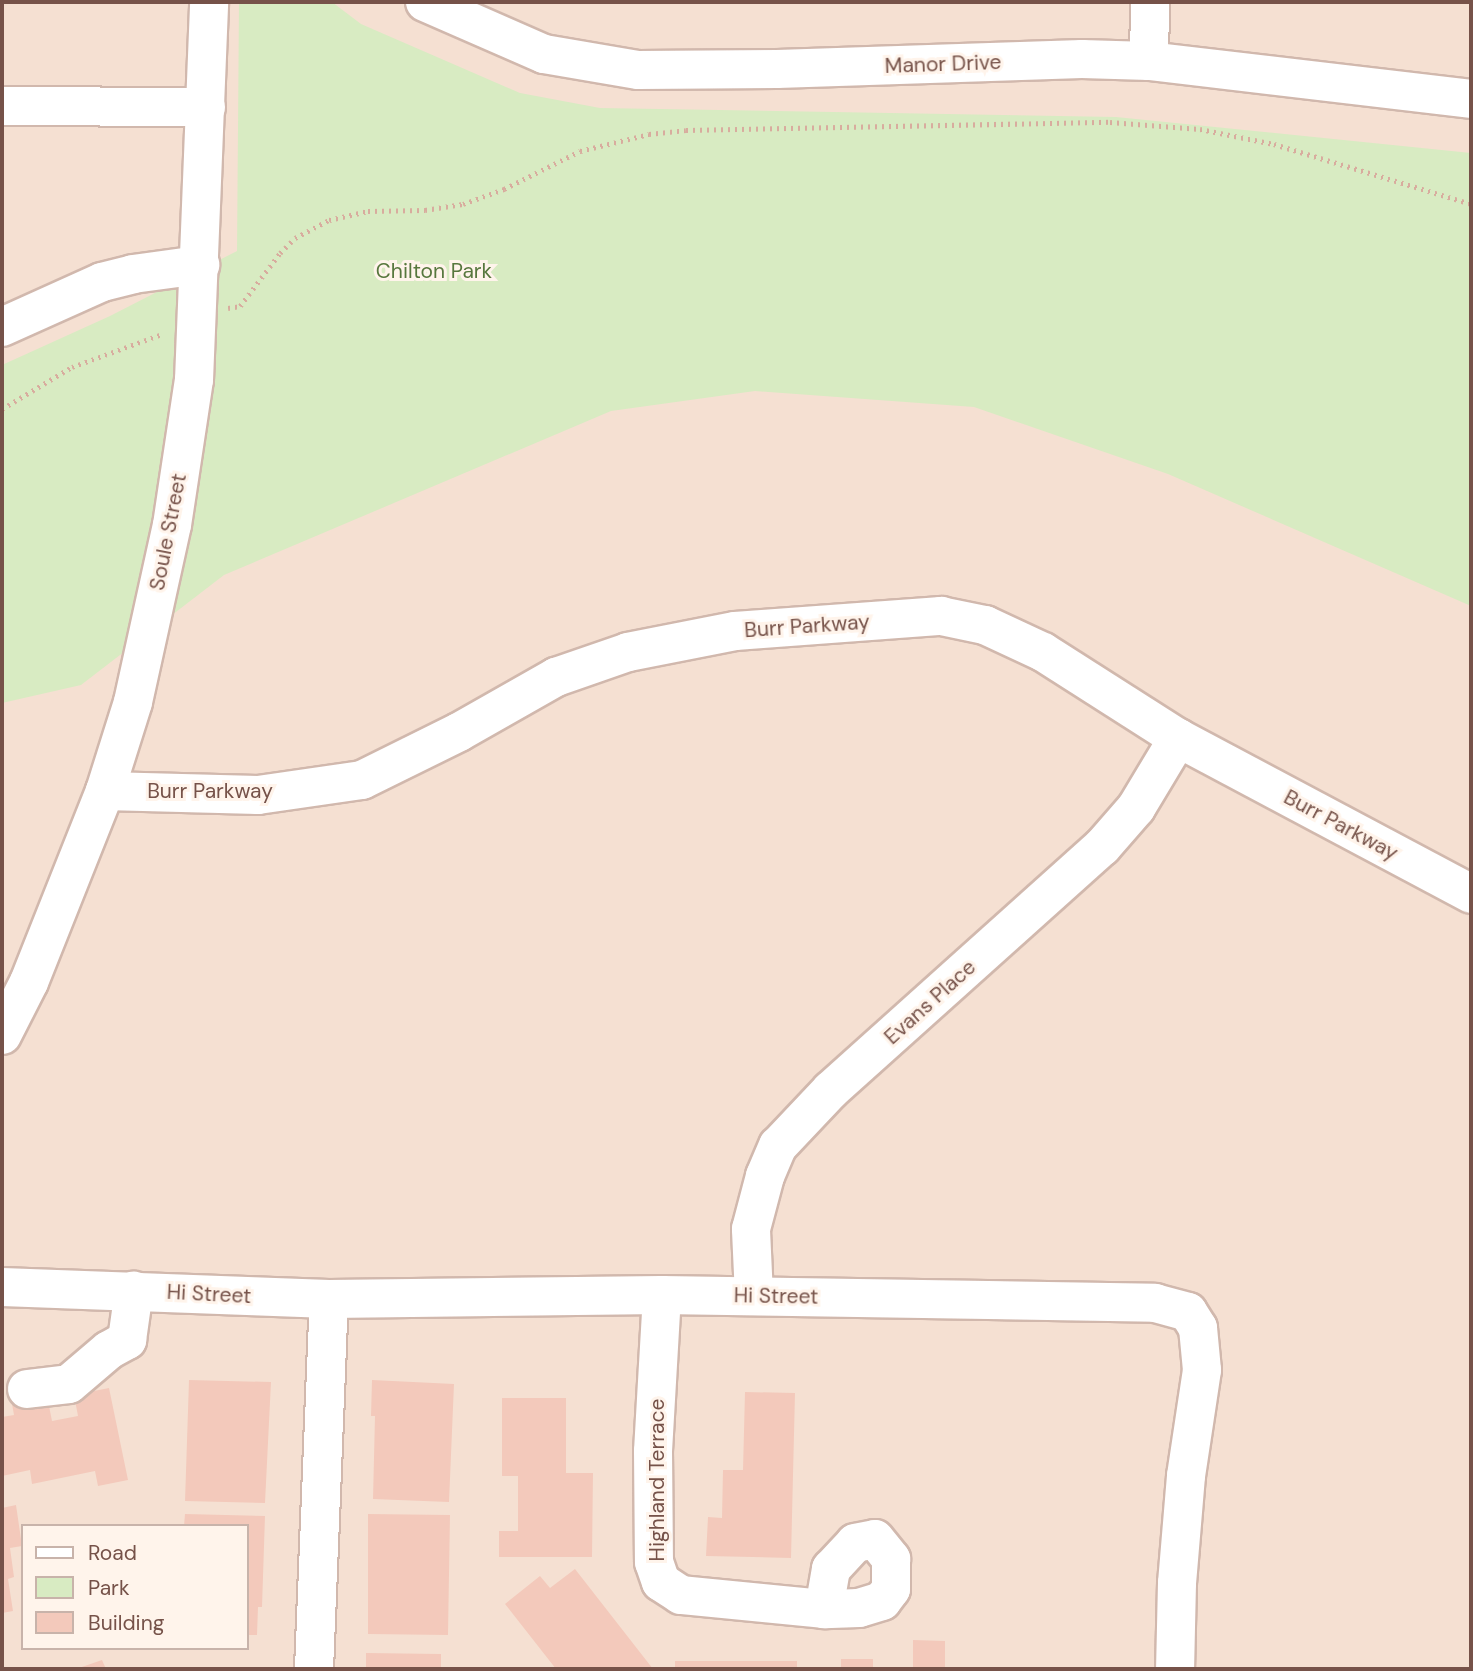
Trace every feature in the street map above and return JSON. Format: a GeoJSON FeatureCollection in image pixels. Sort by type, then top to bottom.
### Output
{"type":"FeatureCollection","features":[{"type":"Feature","properties":{"kind":"street","name":"Soule Street"},"geometry":{"type":"LineString","coordinates":[[2,1035],[15,979],[105,791],[133,702],[172,525],[194,380],[201,265],[209,2]]}},
{"type":"Feature","properties":{"kind":"street","name":"Manor Drive"},"geometry":{"type":"LineString","coordinates":[[425,2],[544,54],[638,70],[777,69],[1082,59],[1149,61],[1471,99]]}},
{"type":"Feature","properties":{"kind":"street"},"geometry":{"type":"LineString","coordinates":[[1149,61],[1150,2]]}},
{"type":"Feature","properties":{"kind":"street"},"geometry":{"type":"LineString","coordinates":[[2,106],[206,107]]}},
{"type":"Feature","properties":{"kind":"street"},"geometry":{"type":"LineString","coordinates":[[2,327],[102,282],[133,274],[201,265]]}},
{"type":"Feature","properties":{"kind":"street","name":"Burr Parkway"},"geometry":{"type":"LineString","coordinates":[[105,791],[258,794],[362,780],[459,732],[556,677],[628,652],[735,631],[941,616],[985,625],[1043,652],[1178,738],[1471,894]]}},
{"type":"Feature","properties":{"kind":"street","name":"Evans Place"},"geometry":{"type":"LineString","coordinates":[[754,1296],[751,1229],[765,1176],[778,1146],[831,1090],[1102,846],[1136,808],[1178,738]]}},
{"type":"Feature","properties":{"kind":"street","name":"Hi Street"},"geometry":{"type":"LineString","coordinates":[[2,1287],[329,1299],[662,1295],[1155,1303],[1188,1312],[1198,1328],[1202,1370],[1186,1476],[1177,1583],[1175,1669]]}},
{"type":"Feature","properties":{"kind":"street"},"geometry":{"type":"LineString","coordinates":[[27,1389],[69,1384],[109,1350],[127,1340],[134,1290]]}},
{"type":"Feature","properties":{"kind":"street","name":"Highland Terrace"},"geometry":{"type":"LineString","coordinates":[[662,1295],[653,1451],[654,1562],[662,1581],[681,1595],[824,1609]]}},
{"type":"Feature","properties":{"kind":"street"},"geometry":{"type":"LineString","coordinates":[[314,1669],[329,1299]]}},
{"type":"Feature","properties":{"kind":"path"},"geometry":{"type":"LineString","coordinates":[[2,409],[72,367],[154,338],[198,318],[240,306],[295,238],[338,217],[369,211],[425,210],[463,204],[504,189],[580,151],[649,134],[686,130],[1110,122],[1200,129],[1274,144],[1471,204]]}},
{"type":"Feature","properties":{"kind":"shaded area"},"geometry":{"type":"Polygon","coordinates":[[[2,2],[1471,2],[1471,1669],[2,1669],[2,2]]]}},
{"type":"Feature","properties":{"kind":"green space","name":"Chilton Park"},"geometry":{"type":"Polygon","coordinates":[[[239,2],[332,2],[361,24],[520,93],[600,108],[1116,117],[1471,153],[1471,606],[1168,474],[974,407],[755,391],[611,411],[224,575],[81,685],[2,703],[2,365],[110,316],[237,251],[239,2]]]}},
{"type":"Feature","properties":{"kind":"building"},"geometry":{"type":"Polygon","coordinates":[[[189,1380],[271,1382],[265,1503],[185,1501],[189,1380]]]}},
{"type":"Feature","properties":{"kind":"building"},"geometry":{"type":"Polygon","coordinates":[[[372,1380],[454,1384],[449,1502],[373,1499],[375,1416],[371,1416],[372,1380]]]}},
{"type":"Feature","properties":{"kind":"building"},"geometry":{"type":"Polygon","coordinates":[[[45,1386],[52,1421],[78,1416],[74,1395],[109,1388],[128,1480],[98,1486],[95,1471],[32,1484],[30,1470],[2,1476],[2,1417],[14,1415],[10,1393],[45,1386]]]}},
{"type":"Feature","properties":{"kind":"building"},"geometry":{"type":"Polygon","coordinates":[[[745,1392],[795,1393],[791,1558],[706,1556],[708,1517],[722,1518],[723,1470],[743,1470],[745,1392]]]}},
{"type":"Feature","properties":{"kind":"building"},"geometry":{"type":"Polygon","coordinates":[[[502,1398],[566,1398],[566,1473],[593,1473],[592,1557],[499,1557],[499,1531],[518,1531],[518,1476],[502,1476],[502,1398]]]}},
{"type":"Feature","properties":{"kind":"building"},"geometry":{"type":"Polygon","coordinates":[[[16,1505],[21,1546],[10,1548],[14,1577],[8,1579],[13,1611],[2,1613],[2,1508],[16,1505]]]}},
{"type":"Feature","properties":{"kind":"building"},"geometry":{"type":"Polygon","coordinates":[[[185,1514],[265,1516],[262,1607],[258,1607],[257,1635],[248,1635],[248,1524],[184,1524],[185,1514]]]}},
{"type":"Feature","properties":{"kind":"building"},"geometry":{"type":"Polygon","coordinates":[[[368,1514],[450,1515],[448,1635],[368,1634],[368,1514]]]}},
{"type":"Feature","properties":{"kind":"building"},"geometry":{"type":"Polygon","coordinates":[[[575,1569],[653,1669],[556,1669],[505,1604],[540,1576],[550,1588],[575,1569]]]}},
{"type":"Feature","properties":{"kind":"building"},"geometry":{"type":"Polygon","coordinates":[[[913,1640],[945,1641],[945,1669],[913,1669],[913,1640]]]}},
{"type":"Feature","properties":{"kind":"building"},"geometry":{"type":"Polygon","coordinates":[[[366,1653],[441,1654],[441,1669],[366,1669],[366,1653]]]}},
{"type":"Feature","properties":{"kind":"building"},"geometry":{"type":"Polygon","coordinates":[[[841,1659],[873,1659],[873,1669],[841,1669],[841,1659]]]}},
{"type":"Feature","properties":{"kind":"building"},"geometry":{"type":"Polygon","coordinates":[[[102,1660],[106,1669],[76,1669],[102,1660]]]}},
{"type":"Feature","properties":{"kind":"building"},"geometry":{"type":"Polygon","coordinates":[[[675,1661],[797,1661],[797,1669],[675,1669],[675,1661]]]}}]}
